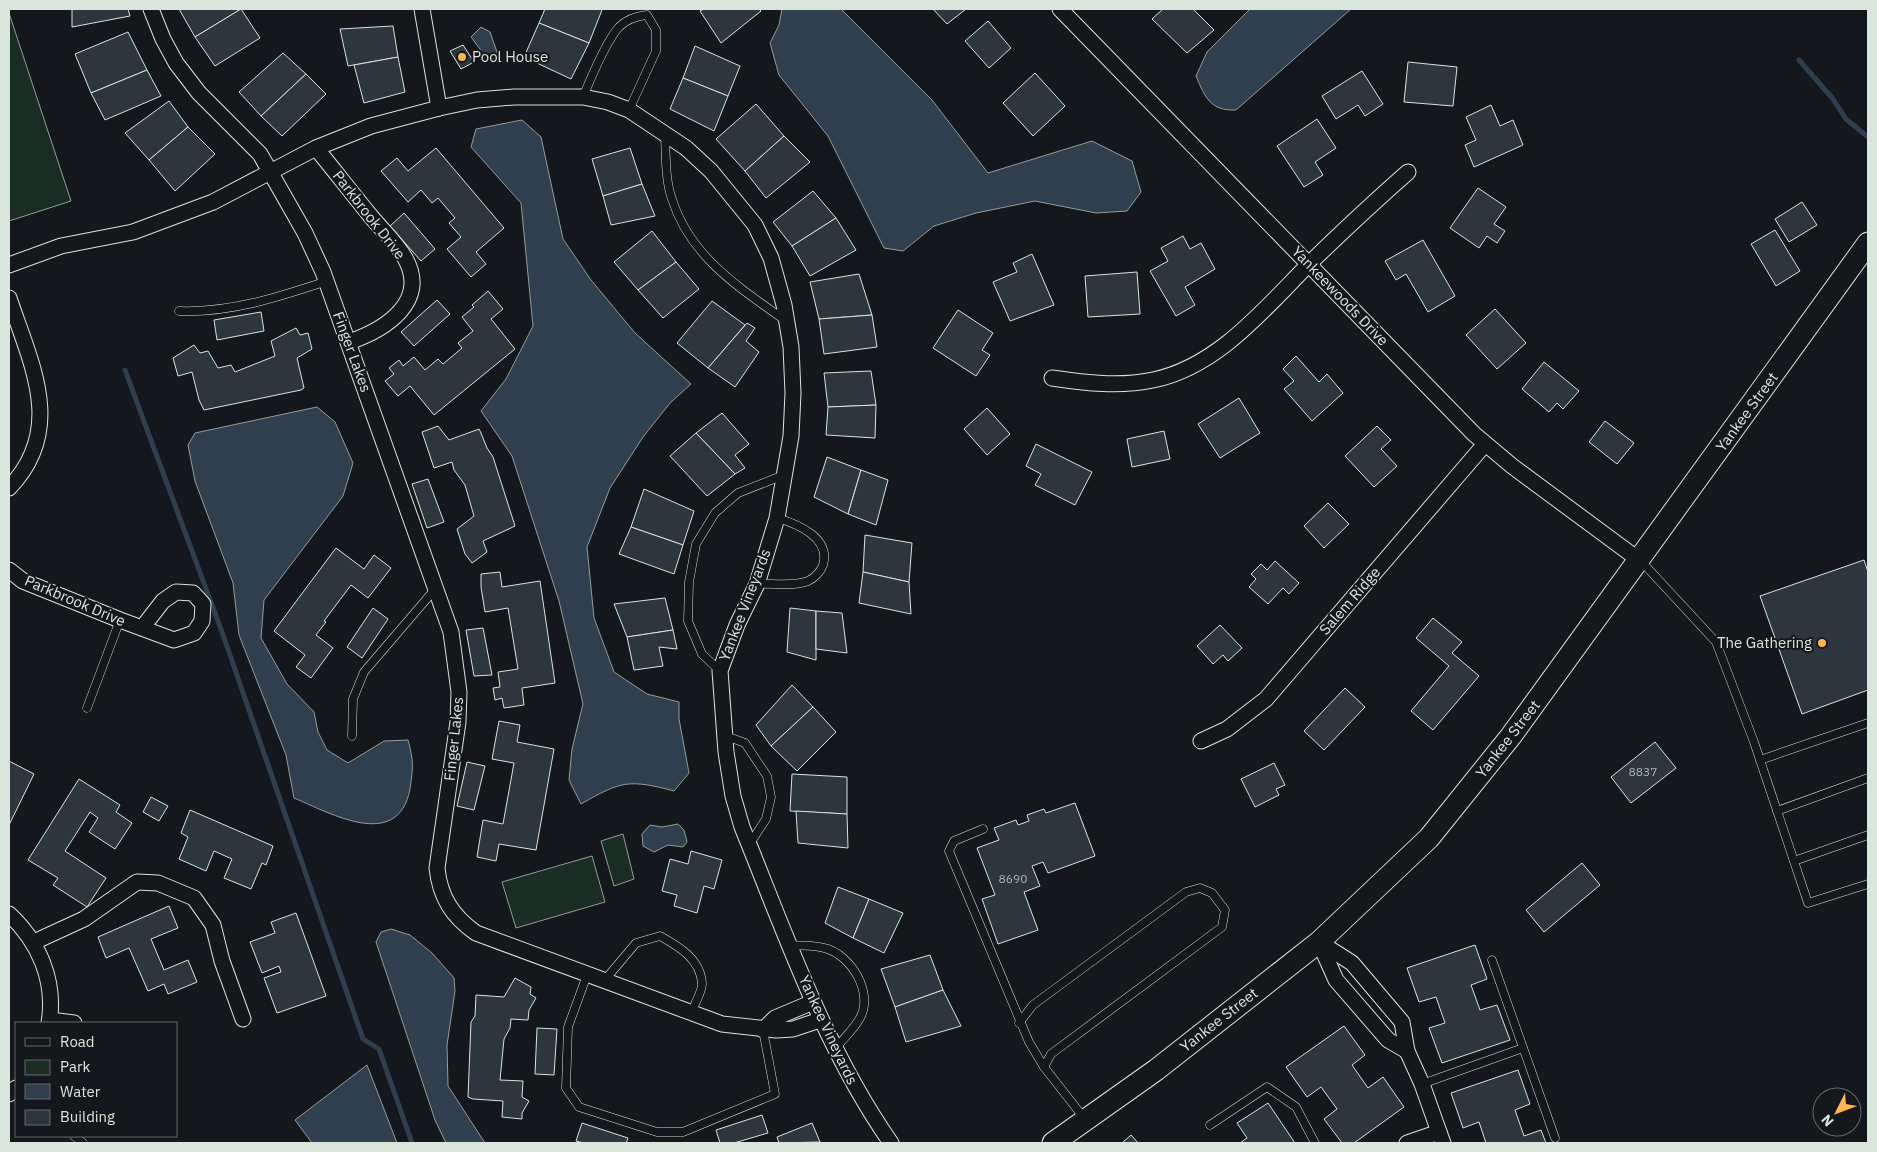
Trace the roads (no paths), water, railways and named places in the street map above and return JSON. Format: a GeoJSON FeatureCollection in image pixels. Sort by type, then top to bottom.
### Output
{"type":"FeatureCollection","features":[{"type":"Feature","properties":{"kind":"street","name":"Finger Lakes"},"geometry":{"type":"LineString","coordinates":[[151,9],[162,39],[176,63],[199,93],[260,154],[306,233],[349,342],[451,632],[459,692],[458,722],[437,868],[444,898],[457,918],[476,932],[586,975],[722,1024],[763,1030],[793,1029],[820,1020]]}},
{"type":"Feature","properties":{"kind":"street"},"geometry":{"type":"LineString","coordinates":[[422,9],[438,108]]}},
{"type":"Feature","properties":{"kind":"street","name":"Yankeewoods Drive"},"geometry":{"type":"LineString","coordinates":[[1070,12],[1309,264],[1485,444],[1639,560]]}},
{"type":"Feature","properties":{"kind":"street","name":"Yankee Vineyards"},"geometry":{"type":"LineString","coordinates":[[9,265],[61,246],[133,232],[213,202],[316,148],[371,126],[438,108],[477,100],[514,97],[583,97],[608,102],[629,110],[665,132],[711,171],[755,225],[771,258],[787,322],[793,393],[792,436],[777,518],[757,584],[736,625],[720,671],[726,752],[733,796],[749,845],[820,1020],[861,1098],[891,1143]]}},
{"type":"Feature","properties":{"kind":"street","name":"Parkbrook Drive"},"geometry":{"type":"LineString","coordinates":[[316,148],[404,257],[412,280],[406,304],[398,315],[370,335],[349,342]]}},
{"type":"Feature","properties":{"kind":"street"},"geometry":{"type":"LineString","coordinates":[[1052,378],[1122,384],[1154,380],[1177,373],[1219,350],[1408,172]]}},
{"type":"Feature","properties":{"kind":"street","name":"Yankee Street"},"geometry":{"type":"LineString","coordinates":[[1053,1143],[1156,1070],[1319,942],[1429,838],[1511,736],[1868,243]]}},
{"type":"Feature","properties":{"kind":"street"},"geometry":{"type":"LineString","coordinates":[[9,298],[31,365],[41,403],[39,430],[34,455],[9,488]]}},
{"type":"Feature","properties":{"kind":"street","name":"Salem Ridge"},"geometry":{"type":"LineString","coordinates":[[1201,741],[1227,729],[1266,698],[1485,444]]}},
{"type":"Feature","properties":{"kind":"street","name":"Parkbrook Drive"},"geometry":{"type":"LineString","coordinates":[[9,570],[23,581],[142,628]]}},
{"type":"Feature","properties":{"kind":"street"},"geometry":{"type":"LineString","coordinates":[[34,942],[84,918],[137,882],[158,883],[194,898],[213,925],[222,961],[244,1019]]}},
{"type":"Feature","properties":{"kind":"street"},"geometry":{"type":"LineString","coordinates":[[9,914],[22,926],[34,942],[48,980],[49,1022]]}},
{"type":"Feature","properties":{"kind":"street"},"geometry":{"type":"LineString","coordinates":[[1319,942],[1336,980],[1388,1040],[1407,1051]]}},
{"type":"Feature","properties":{"kind":"street"},"geometry":{"type":"LineString","coordinates":[[1319,942],[1352,964],[1402,1022],[1407,1051],[1422,1084],[1441,1138],[1407,1143]]}},
{"type":"Feature","properties":{"kind":"street"},"geometry":{"type":"LineString","coordinates":[[763,1030],[775,1018],[813,1002]]}},
{"type":"Feature","properties":{"kind":"lane"},"geometry":{"type":"LineString","coordinates":[[583,97],[592,75],[619,27],[634,16],[647,15],[656,30],[656,50],[629,110]]}},
{"type":"Feature","properties":{"kind":"lane"},"geometry":{"type":"LineString","coordinates":[[665,132],[671,198],[684,228],[705,257],[731,282],[787,322]]}},
{"type":"Feature","properties":{"kind":"lane"},"geometry":{"type":"LineString","coordinates":[[179,311],[198,312],[267,301],[326,281]]}},
{"type":"Feature","properties":{"kind":"lane"},"geometry":{"type":"LineString","coordinates":[[720,671],[702,654],[688,621],[689,582],[696,544],[715,513],[738,493],[784,475]]}},
{"type":"Feature","properties":{"kind":"lane"},"geometry":{"type":"LineString","coordinates":[[757,584],[794,584],[808,581],[821,571],[826,556],[820,541],[789,521],[777,518]]}},
{"type":"Feature","properties":{"kind":"lane"},"geometry":{"type":"LineString","coordinates":[[1639,560],[1716,642],[1760,760],[1808,903],[1868,884]]}},
{"type":"Feature","properties":{"kind":"lane"},"geometry":{"type":"LineString","coordinates":[[352,736],[353,699],[364,672],[436,588]]}},
{"type":"Feature","properties":{"kind":"lane"},"geometry":{"type":"LineString","coordinates":[[86,708],[120,620]]}},
{"type":"Feature","properties":{"kind":"lane"},"geometry":{"type":"LineString","coordinates":[[1760,760],[1868,723]]}},
{"type":"Feature","properties":{"kind":"lane"},"geometry":{"type":"LineString","coordinates":[[726,736],[745,743],[767,776],[771,797],[766,819],[749,845]]}},
{"type":"Feature","properties":{"kind":"lane"},"geometry":{"type":"LineString","coordinates":[[1777,811],[1868,778]]}},
{"type":"Feature","properties":{"kind":"lane"},"geometry":{"type":"LineString","coordinates":[[983,829],[954,841],[949,851],[1019,1023],[1044,1066],[1086,1119]]}},
{"type":"Feature","properties":{"kind":"lane"},"geometry":{"type":"LineString","coordinates":[[1794,861],[1868,835]]}},
{"type":"Feature","properties":{"kind":"lane"},"geometry":{"type":"LineString","coordinates":[[1019,1023],[1033,1005],[1186,892],[1200,888],[1212,893],[1225,910],[1222,927],[1051,1054],[1044,1066]]}},
{"type":"Feature","properties":{"kind":"lane"},"geometry":{"type":"LineString","coordinates":[[604,981],[636,942],[660,936],[682,949],[697,967],[702,985],[691,1013]]}},
{"type":"Feature","properties":{"kind":"lane"},"geometry":{"type":"LineString","coordinates":[[790,945],[826,948],[845,961],[860,979],[864,998],[860,1017],[836,1048]]}},
{"type":"Feature","properties":{"kind":"lane"},"geometry":{"type":"LineString","coordinates":[[1492,960],[1555,1138]]}},
{"type":"Feature","properties":{"kind":"lane"},"geometry":{"type":"LineString","coordinates":[[586,975],[568,1027],[566,1088],[580,1107],[657,1132],[683,1132],[776,1094],[763,1030]]}},
{"type":"Feature","properties":{"kind":"lane"},"geometry":{"type":"LineString","coordinates":[[1422,1084],[1523,1048]]}},
{"type":"Feature","properties":{"kind":"lane"},"geometry":{"type":"LineString","coordinates":[[1210,1125],[1267,1087],[1296,1107],[1315,1143]]}},
{"type":"Feature","properties":{"kind":"water"},"geometry":{"type":"Polygon","coordinates":[[[782,9],[841,9],[932,100],[988,173],[1092,141],[1132,161],[1141,192],[1127,211],[1096,213],[1035,201],[976,213],[934,226],[903,251],[884,248],[828,136],[779,75],[770,43],[779,25],[782,9]]]}},
{"type":"Feature","properties":{"kind":"water"},"geometry":{"type":"Polygon","coordinates":[[[1250,9],[1351,9],[1236,110],[1227,110],[1214,105],[1210,101],[1202,90],[1196,76],[1207,52],[1250,9]]]}},
{"type":"Feature","properties":{"kind":"water"},"geometry":{"type":"Polygon","coordinates":[[[481,27],[490,32],[497,52],[493,60],[483,62],[480,49],[471,37],[481,27]]]}},
{"type":"Feature","properties":{"kind":"water"},"geometry":{"type":"Polygon","coordinates":[[[522,120],[541,137],[563,239],[591,280],[635,333],[691,384],[670,403],[643,437],[610,488],[587,547],[594,618],[614,672],[647,694],[679,702],[679,719],[689,773],[674,791],[646,785],[626,784],[606,791],[581,804],[569,780],[572,749],[583,704],[559,601],[512,456],[481,411],[506,379],[533,326],[521,203],[471,147],[476,129],[522,120]]]}},
{"type":"Feature","properties":{"kind":"water"},"geometry":{"type":"Polygon","coordinates":[[[317,407],[335,422],[353,463],[343,496],[264,600],[261,638],[287,684],[314,712],[318,732],[327,750],[348,763],[384,741],[408,740],[412,759],[410,789],[403,808],[392,819],[378,823],[361,823],[343,818],[294,798],[286,755],[239,635],[233,583],[195,481],[188,445],[195,433],[317,407]]]}},
{"type":"Feature","properties":{"kind":"water"},"geometry":{"type":"Polygon","coordinates":[[[678,824],[684,830],[687,842],[683,847],[668,845],[654,852],[643,846],[642,834],[650,825],[662,827],[678,824]]]}},
{"type":"Feature","properties":{"kind":"water"},"geometry":{"type":"Polygon","coordinates":[[[391,929],[410,935],[432,953],[454,978],[455,991],[447,1045],[448,1086],[485,1143],[446,1143],[435,1120],[376,942],[381,932],[391,929]]]}},
{"type":"Feature","properties":{"kind":"water"},"geometry":{"type":"Polygon","coordinates":[[[367,1065],[397,1143],[312,1143],[295,1120],[367,1065]]]}},
{"type":"Feature","properties":{"kind":"waterway"},"geometry":{"type":"LineString","coordinates":[[1799,60],[1833,99],[1846,119],[1868,137]]}},
{"type":"Feature","properties":{"kind":"waterway"},"geometry":{"type":"LineString","coordinates":[[125,370],[222,632],[363,1039],[379,1049],[412,1143]]}},
{"type":"Feature","properties":{"kind":"place","name":"Pool House"},"geometry":{"type":"Point","coordinates":[462,57]}},
{"type":"Feature","properties":{"kind":"place","name":"The Gathering"},"geometry":{"type":"Point","coordinates":[1822,643]}}]}
